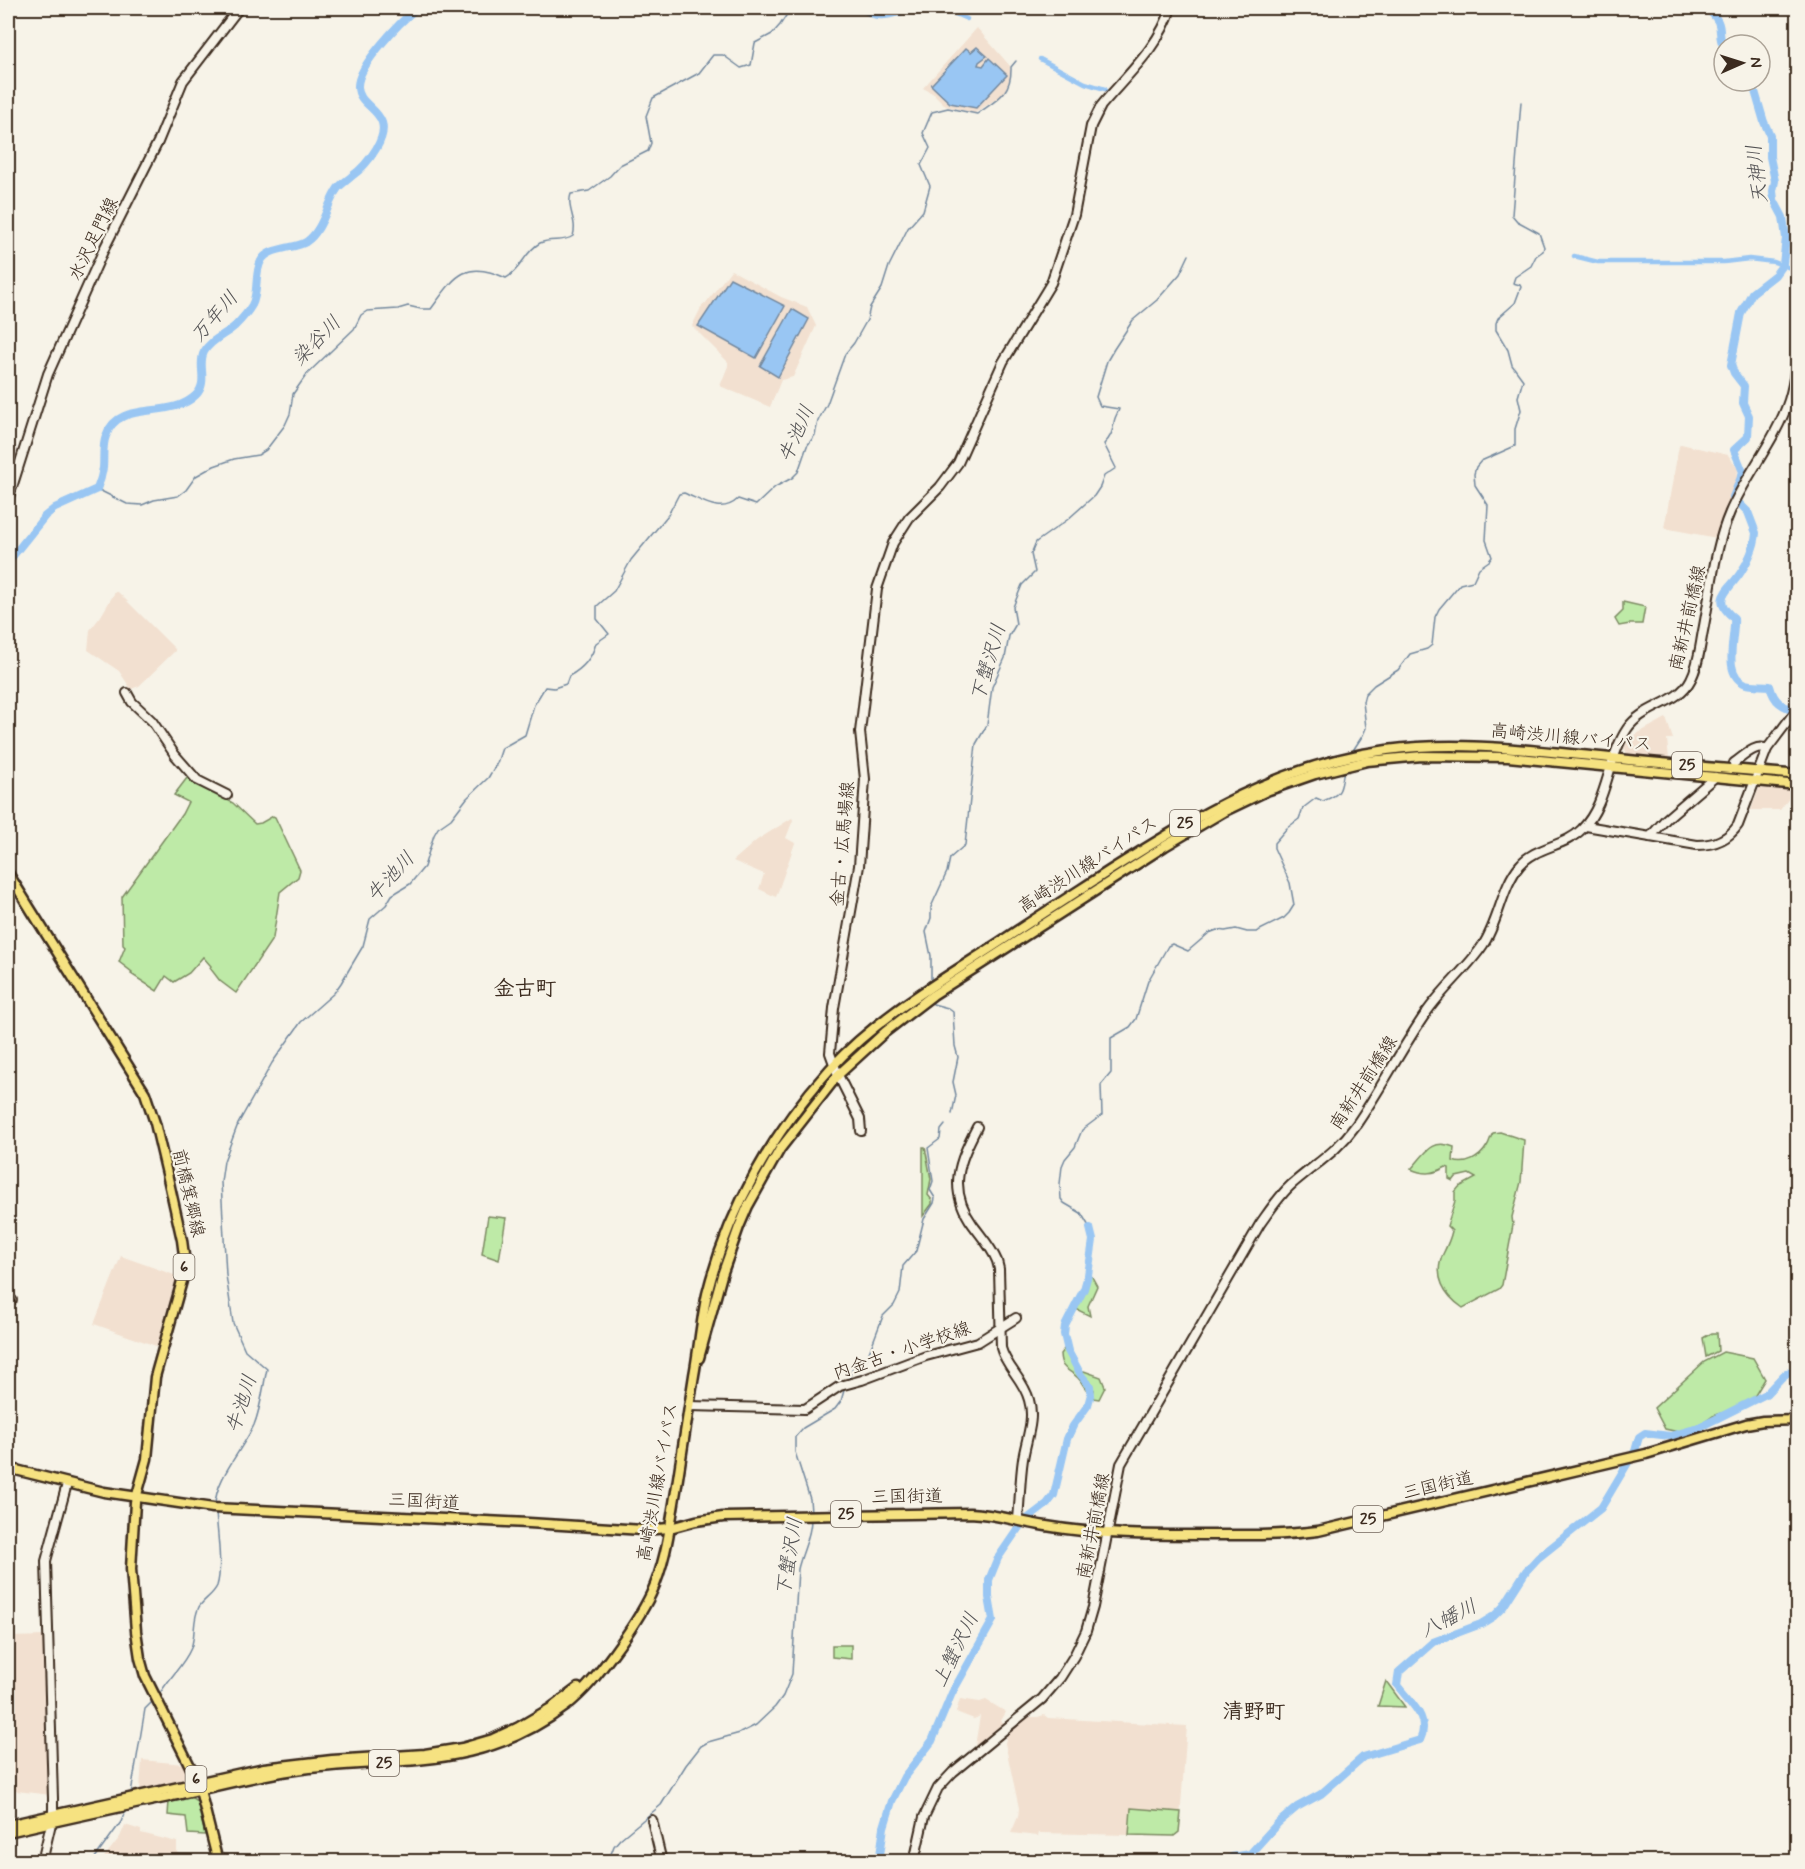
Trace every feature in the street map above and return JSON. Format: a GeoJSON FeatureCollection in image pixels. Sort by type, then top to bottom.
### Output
{"type":"FeatureCollection","features":[{"type":"Feature","properties":{"kind":"main road","name":"水沢足門線"},"geometry":{"type":"LineString","coordinates":[[8,500],[48,374],[104,249],[158,142],[176,94],[183,81],[239,8]]}},
{"type":"Feature","properties":{"kind":"main road","name":"金古・広馬場線"},"geometry":{"type":"LineString","coordinates":[[861,1131],[860,1119],[838,1075],[830,1053],[834,1008],[859,866],[865,779],[860,732],[877,589],[893,543],[909,518],[940,487],[958,463],[1003,362],[1051,283],[1074,215],[1094,117],[1157,38],[1168,19],[1171,8]]}},
{"type":"Feature","properties":{"kind":"main road","name":"南新井前橋線"},"geometry":{"type":"LineString","coordinates":[[914,1862],[924,1817],[938,1788],[953,1772],[1042,1699],[1060,1678],[1074,1656],[1086,1631],[1093,1607],[1123,1459],[1273,1205],[1291,1185],[1339,1148],[1354,1128],[1427,1012],[1483,945],[1495,923],[1512,877],[1520,864],[1574,836],[1586,826],[1630,725],[1646,712],[1679,694],[1693,676],[1724,528],[1735,502],[1778,425],[1790,396],[1796,360],[1797,312]]}},
{"type":"Feature","properties":{"kind":"main road"},"geometry":{"type":"LineString","coordinates":[[127,693],[132,702],[152,721],[175,755],[197,780],[227,795]]}},
{"type":"Feature","properties":{"kind":"main road"},"geometry":{"type":"LineString","coordinates":[[1586,826],[1697,845],[1710,845],[1721,841],[1738,825],[1767,749],[1797,708]]}},
{"type":"Feature","properties":{"kind":"main road"},"geometry":{"type":"LineString","coordinates":[[1734,763],[1757,747],[1767,749]]}},
{"type":"Feature","properties":{"kind":"main road","name":"高崎渋川線バイパス"},"geometry":{"type":"LineString","coordinates":[[8,1832],[52,1819],[295,1764],[433,1754],[477,1744],[512,1731],[551,1708],[580,1687],[607,1661],[635,1622],[651,1594],[659,1572],[670,1528],[708,1290],[731,1223],[774,1143],[803,1102],[834,1065],[880,1024],[930,988],[1177,828],[1217,805],[1266,783],[1367,757],[1482,756],[1612,762],[1797,775]]}},
{"type":"Feature","properties":{"kind":"main road","name":"高崎渋川線バイパス"},"geometry":{"type":"LineString","coordinates":[[1612,762],[1715,777],[1797,785]]}},
{"type":"Feature","properties":{"kind":"main road","name":"高崎渋川線バイパス"},"geometry":{"type":"LineString","coordinates":[[696,1367],[704,1347],[722,1275],[748,1206],[780,1149],[838,1075],[885,1032],[933,995],[1165,846],[1223,812],[1269,790],[1340,763]]}},
{"type":"Feature","properties":{"kind":"main road"},"geometry":{"type":"LineString","coordinates":[[1650,837],[1666,819],[1715,777]]}},
{"type":"Feature","properties":{"kind":"main road","name":"前橋箕郷線"},"geometry":{"type":"LineString","coordinates":[[8,873],[145,1093],[155,1123],[180,1229],[184,1250],[184,1270],[155,1377],[147,1459],[136,1498],[131,1569],[136,1631],[142,1667],[199,1786],[218,1862]]}},
{"type":"Feature","properties":{"kind":"main road"},"geometry":{"type":"LineString","coordinates":[[977,1127],[960,1162],[958,1192],[967,1217],[997,1261],[1001,1348],[1003,1356],[1026,1391],[1032,1416],[1023,1458],[1023,1520]]}},
{"type":"Feature","properties":{"kind":"main road","name":"内金古・小学校線"},"geometry":{"type":"LineString","coordinates":[[689,1406],[805,1409],[840,1386],[926,1356],[978,1342],[1016,1318]]}},
{"type":"Feature","properties":{"kind":"main road","name":"三国街道"},"geometry":{"type":"LineString","coordinates":[[8,1468],[67,1484],[136,1498],[216,1508],[643,1530],[670,1528],[700,1520],[752,1516],[970,1513],[994,1514],[1046,1526],[1107,1532],[1154,1535],[1250,1535],[1318,1531],[1623,1459],[1746,1424],[1797,1420]]}},
{"type":"Feature","properties":{"kind":"main road"},"geometry":{"type":"LineString","coordinates":[[42,1862],[52,1819],[46,1561],[67,1484]]}},
{"type":"Feature","properties":{"kind":"main road","name":"高崎渋川線バイパス"},"geometry":{"type":"LineString","coordinates":[[8,1825],[52,1819]]}},
{"type":"Feature","properties":{"kind":"main road"},"geometry":{"type":"LineString","coordinates":[[652,1820],[662,1862]]}},
{"type":"Feature","properties":{"kind":"shaded area"},"geometry":{"type":"Polygon","coordinates":[[[977,28],[1010,66],[1011,77],[1005,93],[975,113],[946,106],[934,94],[923,88],[977,28]]]}},
{"type":"Feature","properties":{"kind":"shaded area"},"geometry":{"type":"Polygon","coordinates":[[[731,270],[781,297],[807,307],[816,326],[793,377],[781,380],[770,407],[720,386],[728,362],[692,326],[703,304],[731,270]]]}},
{"type":"Feature","properties":{"kind":"shaded area"},"geometry":{"type":"Polygon","coordinates":[[[1681,444],[1728,455],[1738,469],[1737,477],[1740,479],[1729,501],[1717,538],[1664,528],[1681,444]]]}},
{"type":"Feature","properties":{"kind":"shaded area"},"geometry":{"type":"Polygon","coordinates":[[[115,592],[118,592],[175,649],[139,686],[131,689],[119,671],[88,650],[90,630],[115,592]]]}},
{"type":"Feature","properties":{"kind":"shaded area"},"geometry":{"type":"Polygon","coordinates":[[[1666,718],[1673,739],[1667,739],[1669,759],[1628,755],[1624,748],[1629,738],[1666,718]]]}},
{"type":"Feature","properties":{"kind":"shaded area"},"geometry":{"type":"Polygon","coordinates":[[[1768,785],[1797,788],[1780,810],[1751,810],[1759,788],[1768,785]]]}},
{"type":"Feature","properties":{"kind":"shaded area"},"geometry":{"type":"Polygon","coordinates":[[[792,818],[786,838],[795,843],[776,897],[759,889],[764,874],[733,861],[757,840],[792,818]]]}},
{"type":"Feature","properties":{"kind":"shaded area"},"geometry":{"type":"Polygon","coordinates":[[[121,1256],[180,1277],[170,1311],[167,1310],[165,1318],[167,1319],[159,1347],[94,1324],[121,1256]]]}},
{"type":"Feature","properties":{"kind":"shaded area"},"geometry":{"type":"Polygon","coordinates":[[[47,1636],[51,1795],[8,1790],[8,1637],[47,1636]]]}},
{"type":"Feature","properties":{"kind":"shaded area"},"geometry":{"type":"Polygon","coordinates":[[[960,1699],[980,1702],[986,1700],[1006,1712],[1001,1721],[1007,1725],[981,1746],[975,1746],[980,1716],[974,1719],[956,1712],[960,1699]]]}},
{"type":"Feature","properties":{"kind":"shaded area"},"geometry":{"type":"Polygon","coordinates":[[[1044,1715],[1048,1718],[1187,1726],[1179,1832],[1174,1836],[1039,1833],[1038,1836],[1011,1833],[1019,1808],[1005,1743],[1008,1732],[1025,1717],[1044,1715]]]}},
{"type":"Feature","properties":{"kind":"shaded area"},"geometry":{"type":"Polygon","coordinates":[[[142,1760],[183,1764],[188,1774],[184,1782],[140,1790],[142,1760]]]}},
{"type":"Feature","properties":{"kind":"shaded area"},"geometry":{"type":"Polygon","coordinates":[[[125,1825],[141,1830],[141,1833],[177,1842],[177,1853],[182,1855],[181,1861],[101,1861],[120,1837],[125,1825]]]}},
{"type":"Feature","properties":{"kind":"green space"},"geometry":{"type":"Polygon","coordinates":[[[1623,602],[1645,607],[1642,624],[1619,626],[1615,619],[1623,611],[1623,602]]]}},
{"type":"Feature","properties":{"kind":"green space"},"geometry":{"type":"Polygon","coordinates":[[[187,778],[233,803],[255,824],[275,817],[300,870],[298,877],[280,892],[273,938],[236,993],[220,981],[203,957],[189,973],[174,982],[166,976],[157,991],[131,974],[132,972],[119,962],[125,947],[123,945],[122,897],[182,814],[188,802],[174,795],[187,778]]]}},
{"type":"Feature","properties":{"kind":"green space"},"geometry":{"type":"Polygon","coordinates":[[[1500,1132],[1524,1140],[1521,1182],[1512,1217],[1513,1225],[1502,1285],[1499,1289],[1463,1308],[1446,1291],[1439,1270],[1452,1231],[1447,1226],[1455,1201],[1455,1192],[1459,1187],[1476,1178],[1469,1174],[1456,1177],[1453,1181],[1449,1179],[1449,1168],[1446,1167],[1429,1173],[1411,1169],[1429,1149],[1440,1144],[1454,1147],[1453,1161],[1468,1162],[1484,1150],[1493,1133],[1500,1132]]]}},
{"type":"Feature","properties":{"kind":"green space"},"geometry":{"type":"Polygon","coordinates":[[[923,1147],[925,1147],[931,1179],[928,1195],[932,1204],[923,1216],[923,1147]]]}},
{"type":"Feature","properties":{"kind":"green space"},"geometry":{"type":"Polygon","coordinates":[[[488,1216],[506,1218],[499,1260],[482,1254],[488,1216]]]}},
{"type":"Feature","properties":{"kind":"green space"},"geometry":{"type":"Polygon","coordinates":[[[1091,1275],[1097,1286],[1088,1306],[1090,1316],[1076,1309],[1091,1275]]]}},
{"type":"Feature","properties":{"kind":"green space"},"geometry":{"type":"Polygon","coordinates":[[[1717,1333],[1718,1351],[1706,1357],[1703,1338],[1717,1333]]]}},
{"type":"Feature","properties":{"kind":"green space"},"geometry":{"type":"Polygon","coordinates":[[[1064,1349],[1088,1391],[1078,1378],[1062,1364],[1060,1354],[1064,1349]]]}},
{"type":"Feature","properties":{"kind":"green space"},"geometry":{"type":"Polygon","coordinates":[[[1723,1352],[1753,1358],[1765,1379],[1754,1397],[1734,1409],[1713,1416],[1688,1434],[1665,1429],[1654,1408],[1704,1362],[1723,1352]]]}},
{"type":"Feature","properties":{"kind":"green space"},"geometry":{"type":"Polygon","coordinates":[[[1081,1370],[1101,1377],[1105,1387],[1099,1399],[1092,1398],[1094,1390],[1081,1370]]]}},
{"type":"Feature","properties":{"kind":"green space"},"geometry":{"type":"Polygon","coordinates":[[[832,1645],[851,1645],[851,1659],[832,1657],[832,1645]]]}},
{"type":"Feature","properties":{"kind":"green space"},"geometry":{"type":"Polygon","coordinates":[[[1386,1681],[1405,1707],[1378,1706],[1386,1681]]]}},
{"type":"Feature","properties":{"kind":"green space"},"geometry":{"type":"Polygon","coordinates":[[[189,1796],[197,1801],[205,1835],[188,1834],[186,1817],[168,1815],[169,1801],[189,1796]]]}},
{"type":"Feature","properties":{"kind":"green space"},"geometry":{"type":"Polygon","coordinates":[[[1131,1808],[1181,1812],[1179,1832],[1174,1836],[1129,1835],[1131,1808]]]}},
{"type":"Feature","properties":{"kind":"water"},"geometry":{"type":"Polygon","coordinates":[[[977,47],[987,56],[978,65],[983,66],[989,58],[1007,75],[976,108],[950,103],[931,85],[966,48],[971,52],[977,47]]]}},
{"type":"Feature","properties":{"kind":"water"},"geometry":{"type":"Polygon","coordinates":[[[730,278],[785,306],[756,358],[698,326],[730,278]]]}},
{"type":"Feature","properties":{"kind":"water"},"geometry":{"type":"Polygon","coordinates":[[[792,309],[809,319],[778,377],[760,366],[792,309]]]}},
{"type":"Feature","properties":{"kind":"waterway","name":"万年川"},"geometry":{"type":"LineString","coordinates":[[8,562],[45,516],[55,508],[97,489],[103,468],[105,440],[112,424],[121,417],[133,413],[185,403],[200,390],[204,352],[214,341],[235,326],[250,308],[254,300],[259,266],[264,256],[301,244],[312,237],[321,224],[338,188],[362,167],[376,149],[382,136],[383,126],[380,118],[359,94],[360,77],[372,56],[417,8]]}},
{"type":"Feature","properties":{"kind":"waterway","name":"染谷川"},"geometry":{"type":"LineString","coordinates":[[97,489],[127,504],[142,505],[154,500],[178,496],[186,490],[196,476],[214,466],[234,459],[258,455],[266,450],[285,425],[290,414],[293,394],[307,374],[354,329],[361,315],[367,311],[408,306],[431,309],[461,274],[480,270],[506,278],[516,270],[535,246],[573,236],[571,194],[589,191],[610,176],[620,165],[648,151],[651,143],[646,116],[653,98],[699,73],[713,55],[723,55],[741,68],[751,65],[755,43],[772,34],[791,8]]}},
{"type":"Feature","properties":{"kind":"waterway"},"geometry":{"type":"LineString","coordinates":[[861,8],[876,17],[892,16],[916,9],[936,8],[967,19]]}},
{"type":"Feature","properties":{"kind":"waterway","name":"天神川"},"geometry":{"type":"LineString","coordinates":[[1706,8],[1717,19],[1720,33]]}},
{"type":"Feature","properties":{"kind":"waterway"},"geometry":{"type":"LineString","coordinates":[[1040,59],[1085,83],[1105,89]]}},
{"type":"Feature","properties":{"kind":"waterway","name":"牛池川"},"geometry":{"type":"LineString","coordinates":[[215,1506],[216,1496],[224,1475],[254,1425],[267,1369],[245,1350],[233,1323],[226,1275],[221,1182],[224,1161],[238,1124],[272,1063],[301,1022],[334,993],[341,983],[363,946],[370,919],[386,905],[392,895],[410,884],[424,867],[438,828],[451,819],[467,798],[488,778],[497,763],[502,748],[525,735],[534,705],[545,687],[554,688],[566,684],[569,676],[587,662],[596,643],[609,634],[597,619],[597,606],[614,591],[631,560],[668,515],[679,494],[684,493],[705,503],[718,506],[732,504],[738,499],[756,505],[775,487],[798,472],[807,446],[815,435],[818,421],[827,404],[845,354],[867,320],[870,307],[882,288],[889,266],[908,228],[923,211],[930,186],[921,165],[930,148],[923,133],[932,112],[948,108],[977,114],[1006,90],[1011,76],[1011,67],[1016,61]]}},
{"type":"Feature","properties":{"kind":"waterway","name":"天神川"},"geometry":{"type":"LineString","coordinates":[[1756,93],[1770,135],[1770,157],[1775,181],[1774,200],[1783,217],[1786,238],[1783,264],[1775,275],[1752,293],[1741,313],[1731,365],[1744,386],[1743,403],[1749,416],[1748,437],[1734,450],[1743,472],[1733,497],[1748,512],[1756,533],[1746,564],[1727,589],[1722,600],[1723,605],[1734,618],[1731,654],[1734,672],[1738,679],[1749,685],[1770,686],[1780,703],[1798,711]]}},
{"type":"Feature","properties":{"kind":"waterway"},"geometry":{"type":"LineString","coordinates":[[1352,752],[1366,728],[1363,702],[1365,694],[1374,685],[1398,670],[1410,654],[1427,649],[1432,645],[1435,617],[1439,609],[1460,584],[1473,581],[1479,568],[1492,557],[1486,540],[1488,505],[1475,485],[1474,474],[1481,461],[1515,446],[1515,429],[1521,410],[1518,397],[1523,380],[1512,365],[1508,350],[1496,330],[1496,323],[1498,318],[1515,303],[1521,287],[1513,283],[1515,277],[1531,266],[1544,247],[1539,233],[1517,221],[1512,215],[1521,102]]}},
{"type":"Feature","properties":{"kind":"waterway","name":"下蟹沢川"},"geometry":{"type":"LineString","coordinates":[[931,983],[931,956],[926,932],[931,918],[931,907],[947,872],[950,858],[965,845],[976,744],[987,725],[992,687],[1005,658],[1009,636],[1016,624],[1013,607],[1022,585],[1035,572],[1031,554],[1036,542],[1067,520],[1094,496],[1104,476],[1116,468],[1104,444],[1111,435],[1119,409],[1100,406],[1096,397],[1107,361],[1133,320],[1157,300],[1180,274],[1189,255]]}},
{"type":"Feature","properties":{"kind":"waterway"},"geometry":{"type":"LineString","coordinates":[[1574,256],[1598,262],[1724,262],[1749,259],[1774,262],[1798,271]]}},
{"type":"Feature","properties":{"kind":"waterway"},"geometry":{"type":"LineString","coordinates":[[1090,1228],[1081,1213],[1061,1199],[1060,1184],[1062,1166],[1075,1147],[1082,1130],[1102,1115],[1101,1085],[1111,1073],[1111,1038],[1130,1027],[1136,1019],[1148,981],[1168,946],[1172,944],[1188,951],[1209,933],[1236,929],[1256,932],[1284,918],[1289,913],[1294,905],[1290,883],[1274,848],[1274,843],[1287,828],[1299,819],[1303,808],[1316,798],[1323,801],[1338,793],[1344,770]]}},
{"type":"Feature","properties":{"kind":"waterway","name":"下蟹沢川"},"geometry":{"type":"LineString","coordinates":[[931,1000],[933,1004],[948,1008],[953,1012],[958,1057],[953,1082],[956,1095],[952,1114]]}},
{"type":"Feature","properties":{"kind":"waterway","name":"下蟹沢川"},"geometry":{"type":"LineString","coordinates":[[848,1380],[854,1366],[867,1358],[883,1316],[894,1305],[900,1293],[903,1266],[916,1251],[924,1219],[935,1198],[930,1190],[933,1181],[928,1148],[940,1139],[941,1130],[945,1125]]}},
{"type":"Feature","properties":{"kind":"waterway","name":"上蟹沢川"},"geometry":{"type":"LineString","coordinates":[[879,1862],[884,1827],[892,1801],[904,1777],[932,1741],[952,1693],[993,1620],[989,1580],[998,1558],[1022,1523],[1047,1504],[1054,1495],[1067,1439],[1088,1405],[1091,1394],[1090,1386],[1068,1351],[1064,1334],[1065,1326],[1084,1289],[1088,1275],[1093,1240],[1090,1228]]}},
{"type":"Feature","properties":{"kind":"waterway","name":"八幡川"},"geometry":{"type":"LineString","coordinates":[[1226,1862],[1232,1857],[1250,1854],[1278,1823],[1297,1807],[1321,1794],[1363,1757],[1420,1740],[1423,1732],[1421,1717],[1397,1685],[1399,1672],[1433,1642],[1481,1624],[1494,1616],[1538,1558],[1601,1508],[1635,1451],[1639,1437],[1645,1433],[1670,1436],[1698,1428],[1766,1394],[1783,1376],[1793,1370],[1798,1370]]}},
{"type":"Feature","properties":{"kind":"waterway","name":"下蟹沢川"},"geometry":{"type":"LineString","coordinates":[[811,1512],[810,1499],[795,1452],[795,1437],[803,1428],[835,1409],[841,1401],[845,1387]]}},
{"type":"Feature","properties":{"kind":"waterway","name":"牛池川"},"geometry":{"type":"LineString","coordinates":[[159,1695],[188,1654],[199,1607],[217,1586],[220,1559],[216,1511]]}},
{"type":"Feature","properties":{"kind":"waterway","name":"下蟹沢川"},"geometry":{"type":"LineString","coordinates":[[608,1862],[614,1846],[620,1839],[661,1805],[701,1746],[756,1725],[783,1696],[792,1674],[798,1569],[811,1520]]}},
{"type":"Feature","properties":{"kind":"waterway","name":"牛池川"},"geometry":{"type":"LineString","coordinates":[[131,1793],[145,1709],[154,1700]]}},
{"type":"Feature","properties":{"kind":"waterway","name":"牛池川"},"geometry":{"type":"LineString","coordinates":[[92,1862],[121,1822],[126,1809]]}},
{"type":"Feature","properties":{"kind":"district","name":"金古町"},"geometry":{"type":"Point","coordinates":[525,989]}},
{"type":"Feature","properties":{"kind":"district","name":"清野町"},"geometry":{"type":"Point","coordinates":[1254,1712]}}]}
